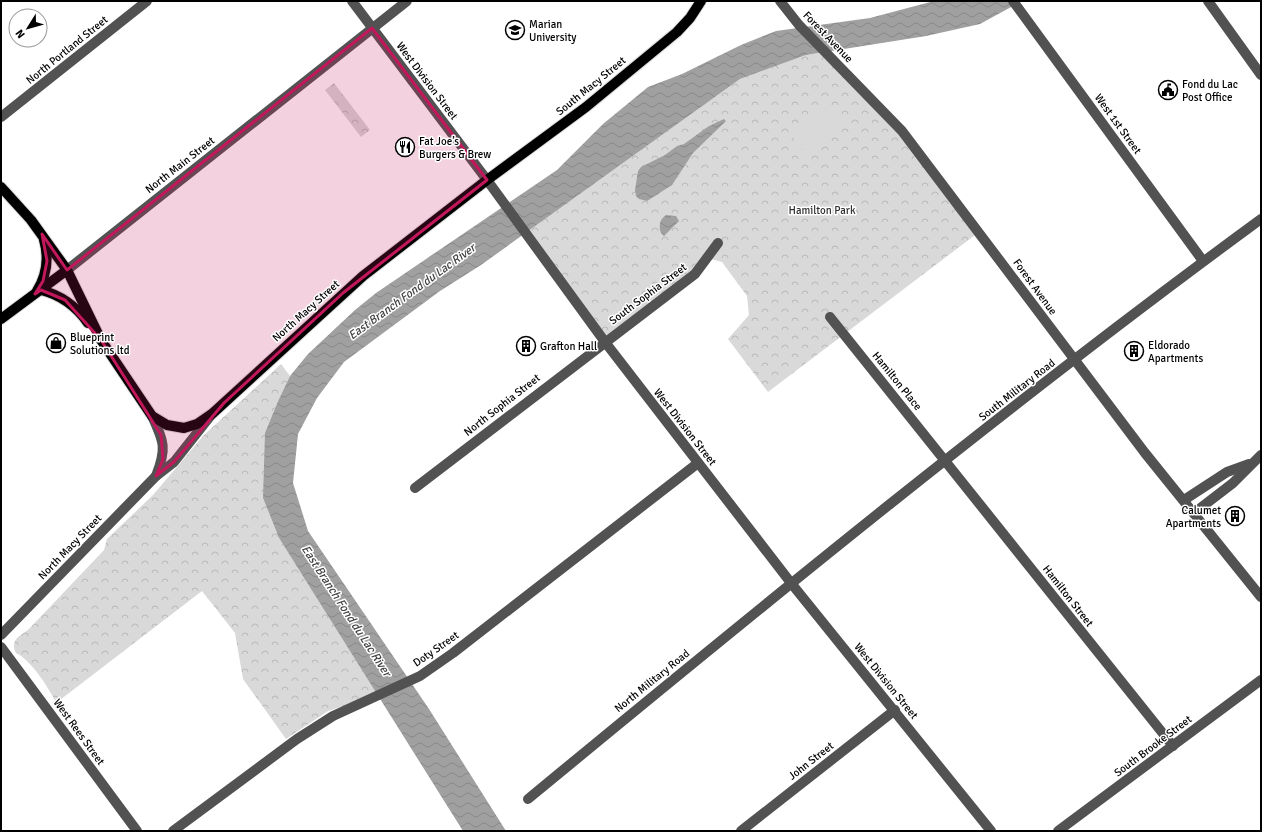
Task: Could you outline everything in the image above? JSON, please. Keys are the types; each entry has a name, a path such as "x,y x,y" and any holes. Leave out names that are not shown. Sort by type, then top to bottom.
{"main road":[{"name":"South Macy Street","path":"487,180 586,107 677,32 690,18 701,1"},
{"name":"North Macy Street","path":"213,414 353,284 487,180"},
{"path":"1,187 42,234 67,270 101,340"},
{"path":"42,234 47,261 43,281 38,292 53,293 74,307 101,340 152,416 167,425 184,428 197,424 213,414"},
{"name":"North Main Street","path":"1,319 67,270"}],"street":[{"name":"North Portland Street","path":"1,117 147,1"},
{"name":"West Division Street","path":"352,1 487,180 605,342 698,463 791,583 895,710 991,831"},
{"name":"North Main Street","path":"67,270 407,1"},
{"name":"Forest Avenue","path":"780,1 799,25 902,131 1074,361 1261,597"},
{"path":"1208,1 1261,74"},
{"name":"West 1st Street","path":"1015,4 1203,261"},
{"name":"South Military Road","path":"791,583 1203,261 1261,219"},
{"name":"South Sophia Street","path":"605,342 695,274 718,243"},
{"name":"Hamilton Place","path":"830,317 946,461"},
{"name":"North Sophia Street","path":"415,488 605,342"},
{"name":"North Macy Street","path":"1,635 156,476 174,462 213,414"},
{"name":"North Macy Street","path":"152,416 161,435 163,447 163,459 156,476"},
{"path":"1184,500 1227,472 1252,462 1261,456"},
{"name":"Hamilton Street","path":"946,461 1172,746"},
{"path":"1194,513 1233,483 1252,462"},
{"name":"Doty Street","path":"173,831 297,739 333,716 420,676 453,653 698,463"},
{"name":"North Military Road","path":"528,799 791,583"},
{"name":"West Rees Street","path":"1,647 137,831"},
{"name":"South Brooke Street","path":"1058,831 1261,680"},
{"name":"John Street","path":"741,831 895,710"}],"highlighted area":[{"path":"372,28 487,180 343,293 224,403 174,462 156,476 163,459 161,435 101,340 65,300 41,290 35,294 43,281 47,261 42,234 67,270"}],"green space":[{"name":"Hamilton Park","path":"826,52 889,117 979,232 768,392 728,339 749,315 747,296 722,262 707,258 605,342 525,233 740,79 806,55"},
{"path":"334,83 370,130 361,137 325,90"},
{"path":"825,104 842,125 805,153 789,132"},
{"path":"281,364 290,376 279,399 263,498 279,538 378,695 328,711 286,739 243,679 235,633 202,591 56,703 49,690 33,668 27,661 16,653 14,648 15,641 29,629 104,550 107,539 153,495 204,435"}],"water":[{"name":"East Branch Fond du Lac River","path":"934,1 1022,1 980,24 926,36 806,55 740,79 481,265 440,291 344,362 317,398 298,434 293,483 308,531 429,709 506,831 463,831 279,538 263,498 265,433 290,376 308,354 355,310 376,293 557,170 603,124 648,87 682,74 741,45 776,31 870,18"},
{"path":"724,119 726,121 693,153 672,185 647,201 639,199 636,196 635,190 638,171 641,167 665,155 677,146 684,144 709,126"},
{"path":"666,215 676,216 679,221 664,236 661,233 660,225 662,219"}],"place":[{"name":"Marian University","path":"515,30"},
{"name":"Fond du Lac Post Office","path":"1168,90"},
{"name":"Fat Joe’s Burgers & Brew","path":"405,147"},
{"name":"Blueprint Solutions ltd","path":"56,343"},
{"name":"Grafton Hall","path":"526,346"},
{"name":"Eldorado Apartments","path":"1134,351"},
{"name":"Calumet Apartments","path":"1235,516"}]}
